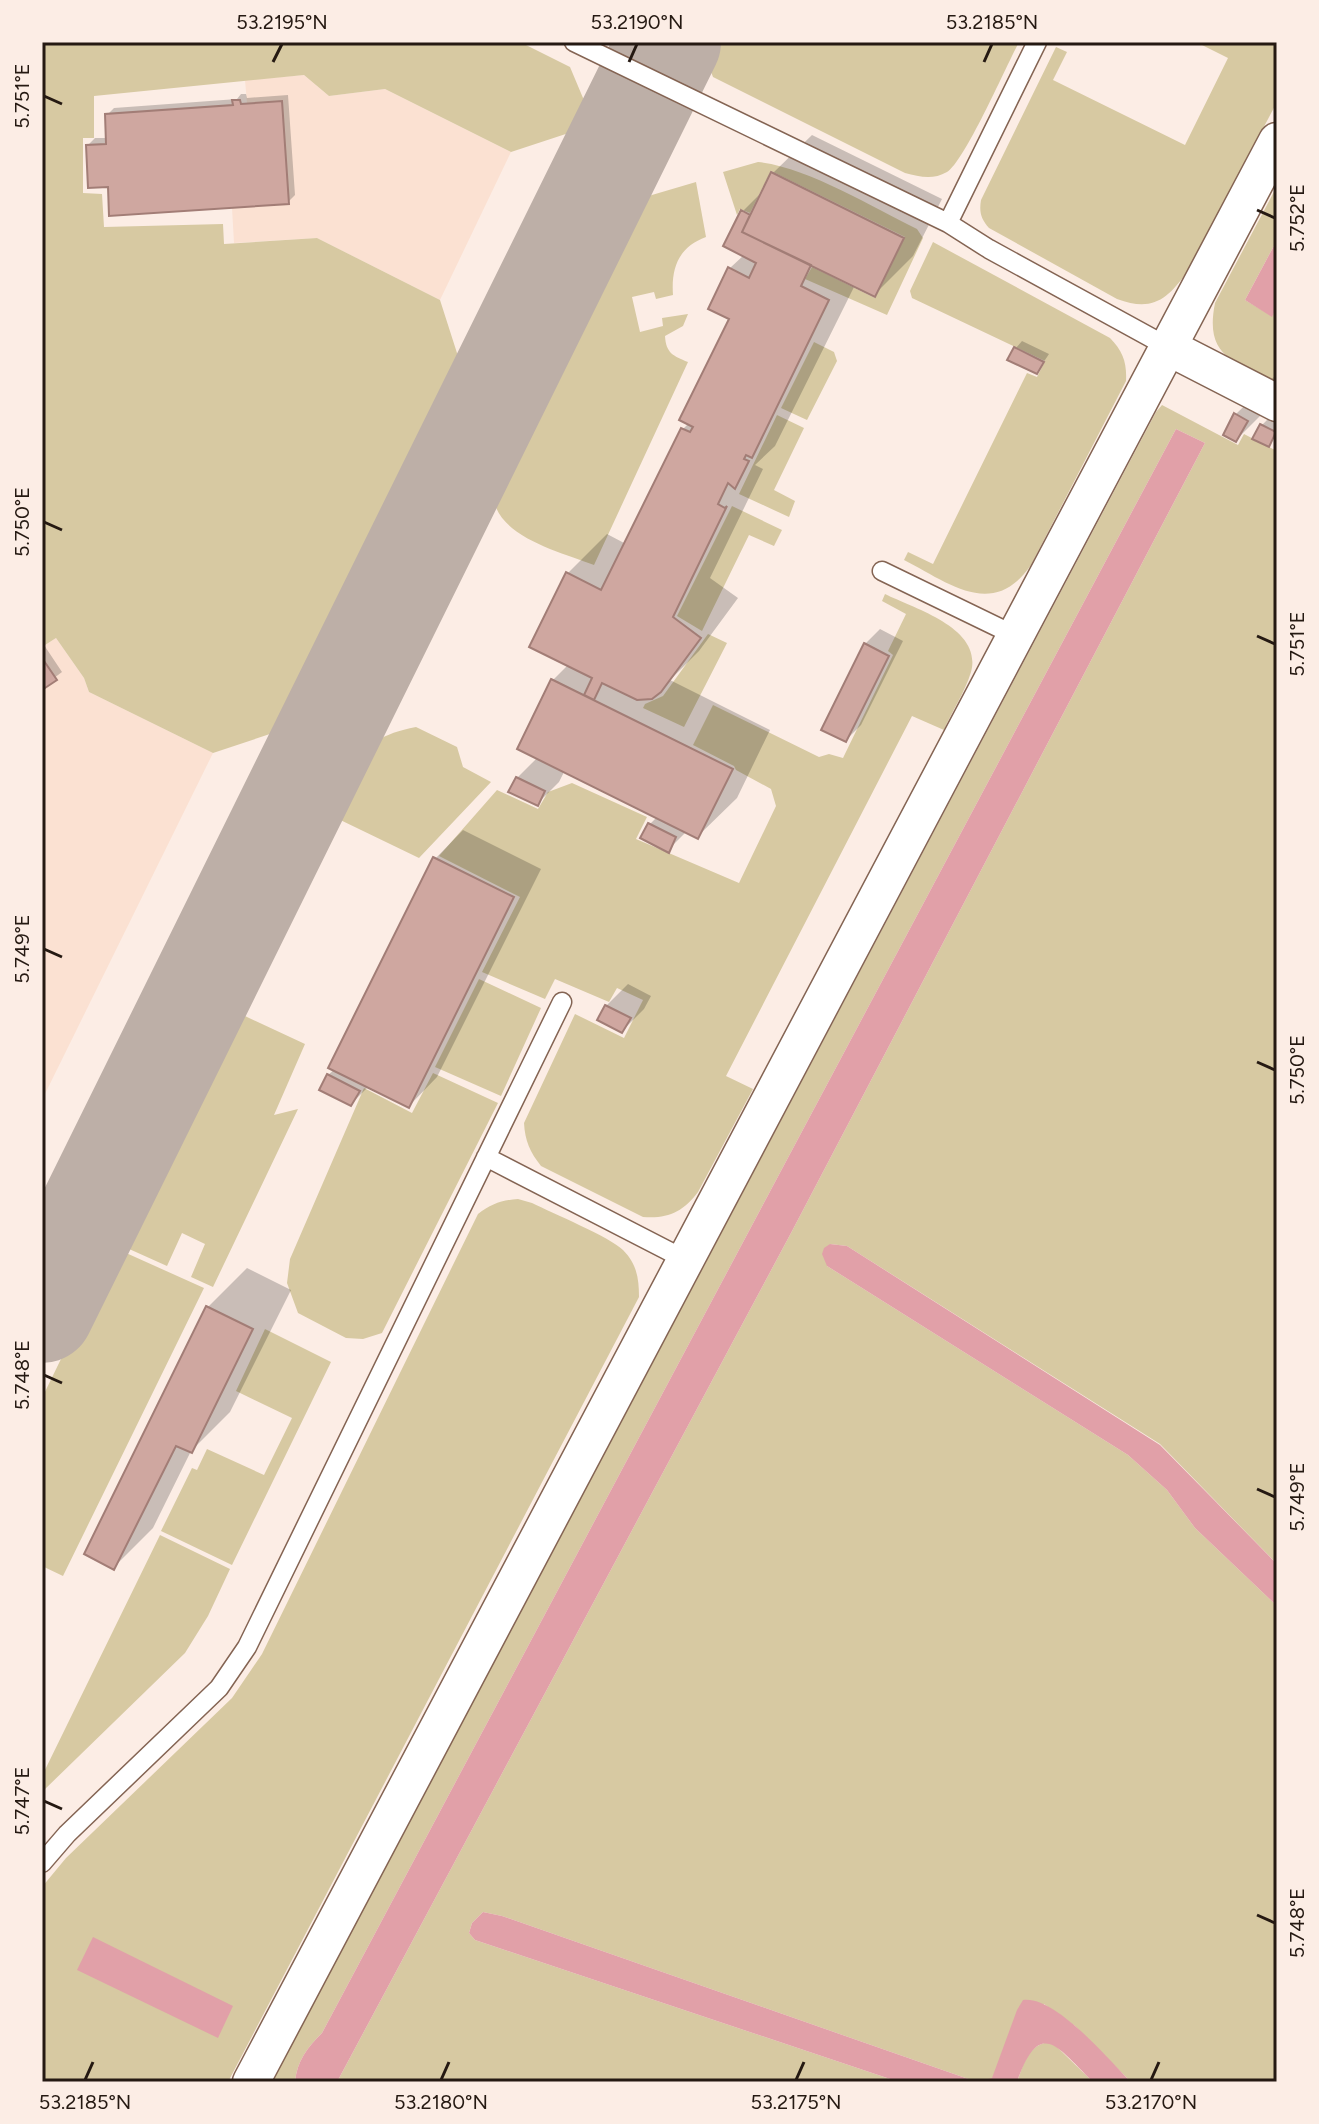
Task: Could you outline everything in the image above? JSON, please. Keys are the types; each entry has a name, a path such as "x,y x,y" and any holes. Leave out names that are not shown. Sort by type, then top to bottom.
{"street":[{"path":"251,2082 1277,141"},
{"path":"1168,347 1277,403"}],"lane":[{"path":"574,42 948,223 989,249 1168,347"},
{"path":"948,223 1037,42"},
{"path":"882,571 1016,636"},
{"path":"42,1863 67,1834 219,1688 247,1647 562,1002"},
{"path":"486,1157 686,1260"}],"shaded area":[{"path":"42,42 520,42 570,67 591,117 587,127 511,152 385,89 329,96 304,75 94,96 94,138 83,138 83,193 102,194 104,227 223,224 224,244 317,238 440,300 465,378 291,727 213,753 89,692 84,678 56,638 42,647"},
{"path":"711,42 1019,42 955,164 942,175 926,177 905,173 713,77 705,56"},
{"path":"1196,42 1229,42 1235,45 1236,42 1277,42 1277,102 1187,272 1173,290 1149,304 1117,299 989,228 981,215 981,200 1056,47 1067,52 1053,80 1185,145 1228,58"},
{"path":"304,75 329,96 385,89 511,152 440,300 317,238 234,243 232,208 289,203 282,101 247,103 245,80"},
{"path":"758,162 797,171 917,229 923,238 887,315 805,279 812,267 875,298 905,237 771,171 750,213 740,209 737,215 723,172"},
{"path":"696,182 706,237 689,246 679,259 675,267 673,295 656,299 654,292 632,297 640,332 663,326 662,318 688,314 683,326 665,336 671,353 688,362 594,565 542,545 510,526 499,513 493,498 495,479 635,200"},
{"path":"1277,186 1277,240 1245,300 1272,316 1277,307 1277,384 1226,356 1214,336 1213,321 1215,303"},
{"path":"1277,240 1277,307 1272,317 1245,300"},
{"path":"933,242 1110,338 1121,353 1126,369 1126,381 1031,565 1016,582 1001,591 986,594 954,586 904,560 908,552 933,564 1027,373 1037,377 1045,361 912,298 910,291"},
{"path":"814,342 834,352 837,361 807,420 781,408"},
{"path":"1162,405 1238,445 1244,434 1277,451 1277,1564 1160,1444 847,1246 830,1244 827,1266 1128,1455 1167,1490 1195,1528 1277,1606 1277,2082 1131,2082 1075,2026 1044,2004 999,2064 992,2079 977,2082 502,1916 483,1912 472,1923 469,1933 475,1940 899,2082 337,2082 791,1233 1205,443 1176,429 322,2033 304,2055 295,2082 272,2082 1156,412"},
{"path":"777,415 804,428 774,490 795,501 789,517 739,494"},
{"path":"1176,429 1205,443 791,1233 337,2082 295,2082 304,2055 322,2033"},
{"path":"732,506 782,530 774,546 749,535 702,631 677,616"},
{"path":"885,594 929,614 957,632 967,643 972,657 971,672 944,730 912,716 726,1076 753,1089 698,1192 687,1205 674,1213 643,1217 541,1166 529,1146 524,1123 575,1014 624,1038 643,1000 617,988 609,1002 555,979 545,999 482,972 520,897 439,856 497,790 538,809 548,792 572,783 647,817 636,839 739,883 776,806 771,789 693,745 713,705 819,757 829,754 843,758 893,655 888,651 906,614 882,601"},
{"path":"708,634 727,643 684,727 643,708 645,704 663,696"},
{"path":"56,638 84,678 89,692 213,753 42,1100 42,647"},
{"path":"416,727 457,747 463,767 491,782 419,858 330,815 352,769 369,747 381,738"},
{"path":"479,979 541,1008 501,1096 435,1067"},
{"path":"232,1010 305,1044 274,1115 298,1109 213,1287 191,1277 205,1244 182,1233 167,1266 118,1244"},
{"path":"433,1073 498,1103 382,1333 363,1339 346,1338 298,1313 287,1283 290,1259 364,1088 412,1113"},
{"path":"518,1199 580,1225 623,1250 636,1272 639,1297 228,2082 42,2082 42,1887 66,1858 232,1698 262,1654 478,1214 497,1203"},
{"path":"830,1244 847,1246 1160,1445 1277,1564 1277,1606 1195,1528 1167,1490 1128,1455 827,1266 822,1254"},
{"path":"115,1248 204,1288 63,1576 42,1566 42,1398"},
{"path":"265,1329 331,1362 232,1565 161,1531 192,1468 197,1470 207,1449 264,1475 292,1418 236,1391"},
{"path":"160,1535 230,1569 208,1616 185,1653 42,1792 42,1776"},
{"path":"483,1912 502,1916 977,2082 899,2082 475,1940 469,1933 472,1923"},
{"path":"93,1937 233,2006 218,2038 77,1970"},
{"path":"1023,2000 1036,2001 1065,2018 1131,2082 1093,2082 1060,2050 1050,2044 1042,2044 1025,2062 1017,2082 977,2082 992,2078"},
{"path":"1048,2042 1093,2082 1017,2082 1031,2052"}],"building":[{"path":"232,100 240,100 241,104 282,101 289,204 109,216 108,187 88,188 86,145 106,144 105,114 233,105"},
{"path":"771,172 904,238 875,297 742,232"},
{"path":"741,210 750,215 742,232 811,265 801,286 829,300 752,458 746,455 744,459 749,461 735,489 728,483 718,504 727,506 673,617 701,638 661,692 652,699 637,700 602,683 594,700 584,695 592,678 529,647 566,572 601,590 681,428 690,432 693,427 679,420 729,319 708,309 728,267 749,278 756,263 723,246"},
{"path":"1014,347 1044,362 1037,374 1007,360"},
{"path":"1234,413 1248,421 1236,442 1223,435"},
{"path":"1260,424 1276,432 1269,447 1252,439"},
{"path":"864,643 889,656 846,742 821,730"},
{"path":"42,658 57,680 42,690"},
{"path":"551,679 733,769 698,839 517,749"},
{"path":"516,777 545,791 538,806 508,792"},
{"path":"648,823 676,837 669,853 640,838"},
{"path":"433,857 514,897 409,1108 328,1068"},
{"path":"605,1005 631,1018 622,1033 597,1020"},
{"path":"327,1074 360,1091 351,1106 319,1090"},
{"path":"206,1306 253,1329 192,1453 176,1446 114,1570 84,1554"}],"taxiway":[{"path":"42,1311 669,42"}]}
